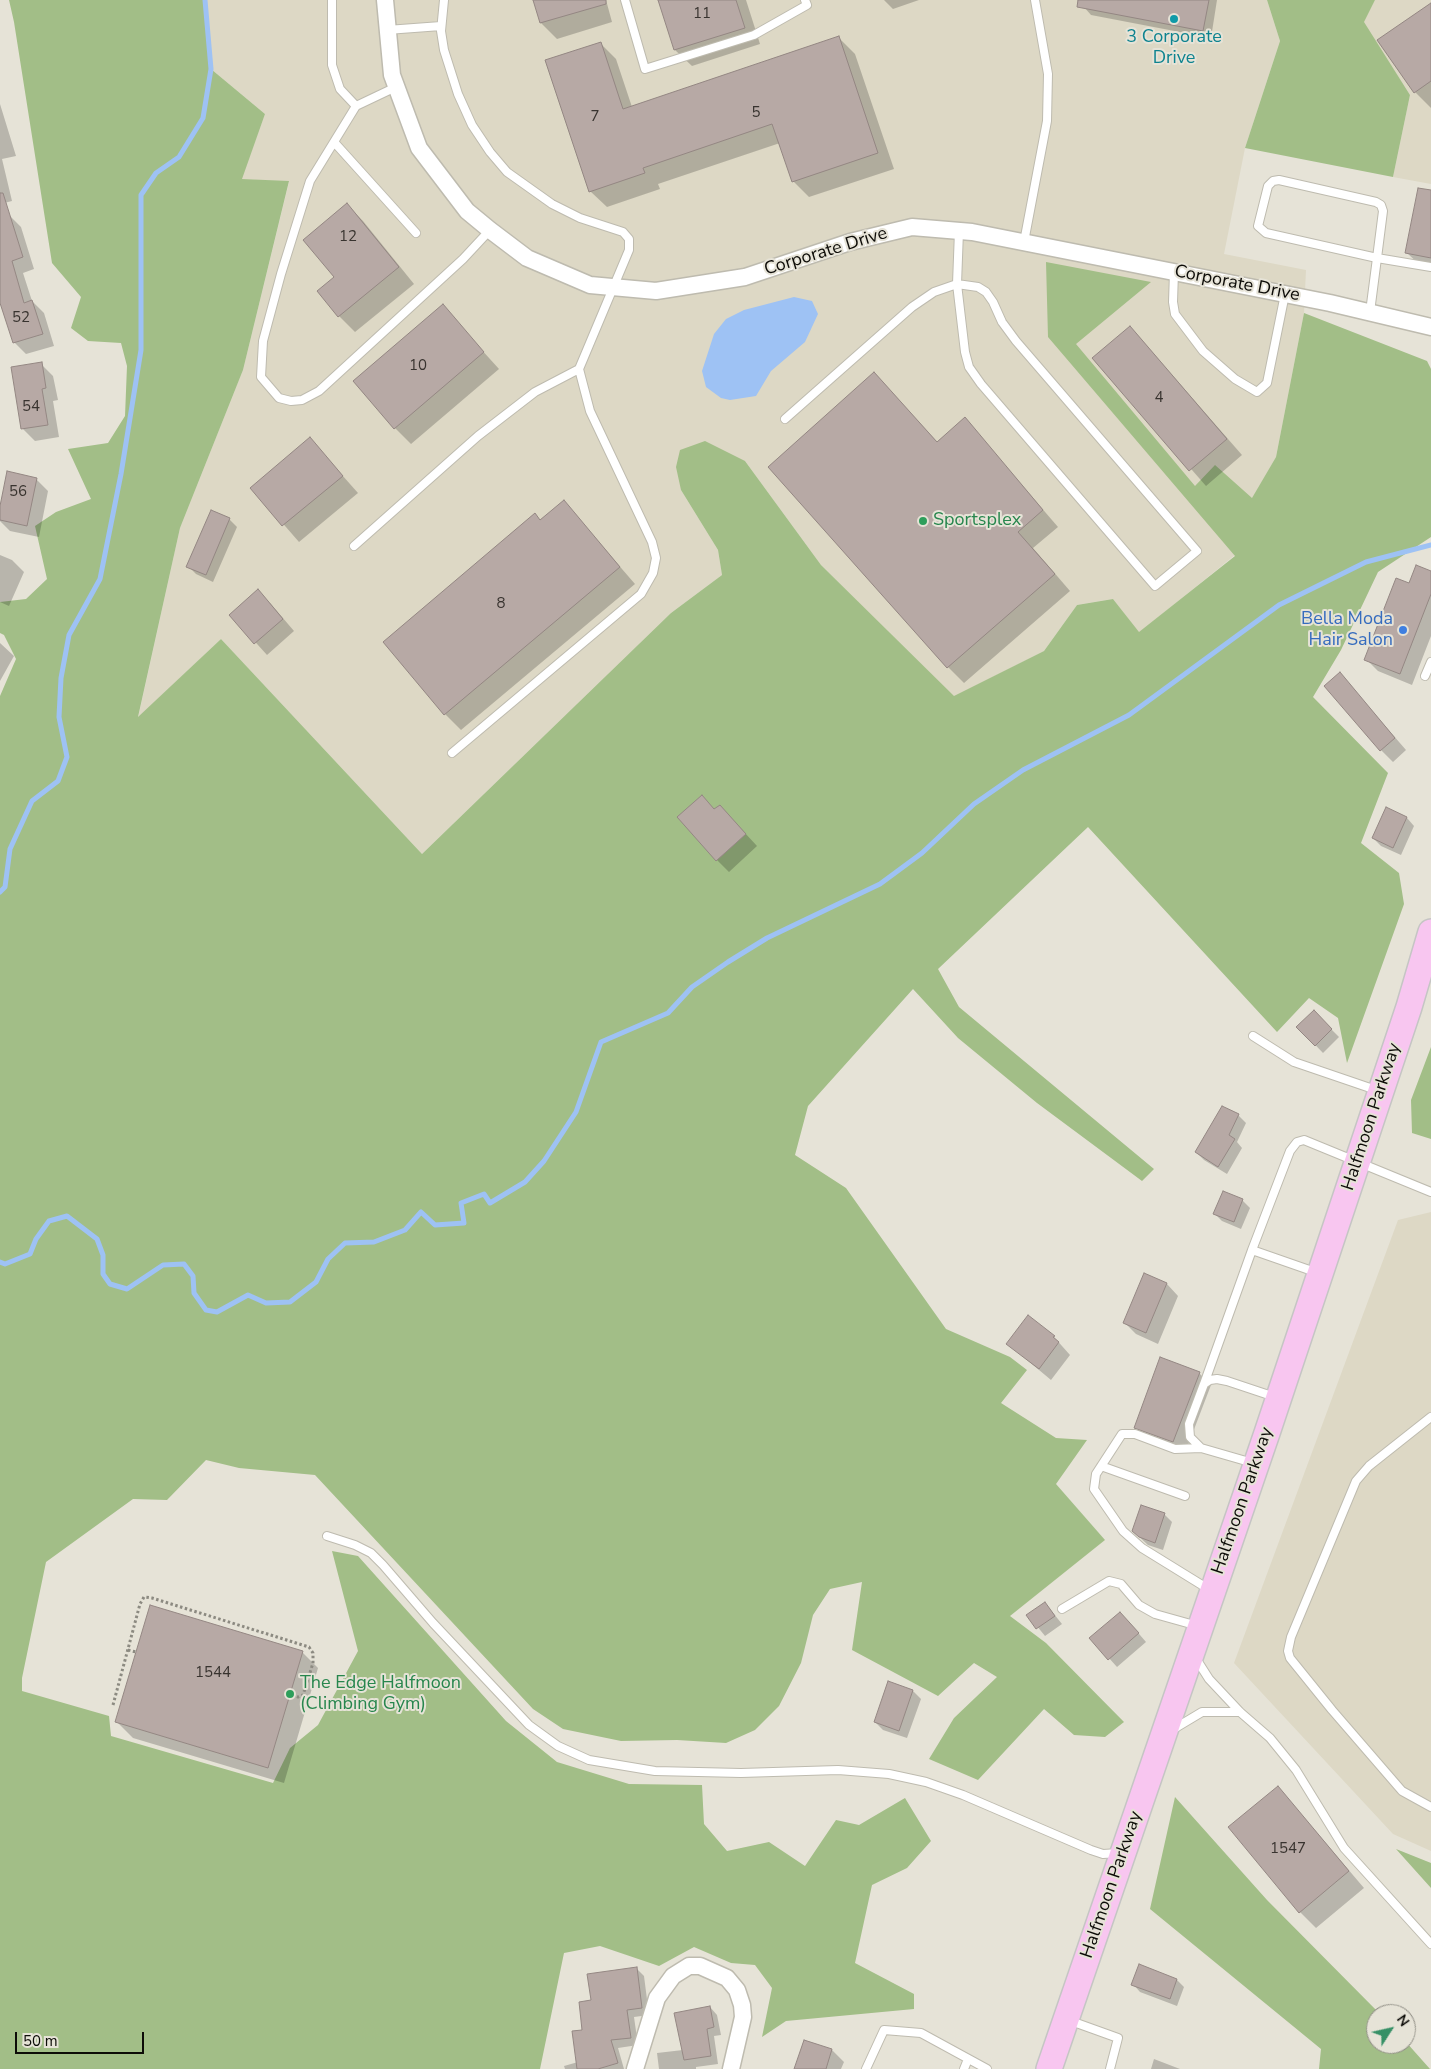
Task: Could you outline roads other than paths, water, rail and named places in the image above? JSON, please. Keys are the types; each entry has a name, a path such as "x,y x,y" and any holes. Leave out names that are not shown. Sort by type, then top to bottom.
{"main road":[{"name":"Halfmoon Parkway","path":"1049,2069 1279,1398 1431,932"}],"street":[{"name":"Corporate Drive","path":"385,0 392,75 419,148 467,211 490,230 527,258 590,285 656,291 745,278 850,242 912,227 959,231 1024,242 1285,294 1431,327"},
{"path":"635,2069 658,1998 673,1976 690,1966 727,1978 738,1990 743,2016 731,2069"}],"lane":[{"path":"332,0 332,65 340,89 356,106"},
{"path":"444,0 441,26 444,50 458,94 472,125 490,152 507,172 546,200 580,218 623,232 629,239 629,250 579,369 590,411 652,542 656,558 653,573 641,594 452,753"},
{"path":"625,0 644,69 754,35 806,5 805,0"},
{"path":"1024,242 1047,112 1048,74 1034,0"},
{"path":"387,30 441,26"},
{"path":"396,87 356,106 310,181 281,274 263,341 261,377 279,398 290,401 302,400 319,390 463,259 490,230"},
{"path":"334,142 416,233"},
{"path":"1370,312 1377,258 1383,212 1381,205 1279,180 1273,181 1268,186 1258,226 1260,230 1266,233 1377,258 1431,267"},
{"path":"785,419 912,307 934,292 957,284 978,287 986,292 1002,322 1016,341 1197,551 1155,586 977,378 970,367 965,352 957,284 959,231"},
{"path":"1174,272 1173,302 1175,314 1203,351 1235,379 1257,392 1266,383 1285,294"},
{"path":"354,546 478,436 535,392 579,369"},
{"path":"1425,676 1431,662"},
{"path":"1253,1036 1294,1062 1380,1092"},
{"path":"1201,1448 1190,1437 1189,1424 1252,1250 1294,1145 1304,1140 1431,1192"},
{"path":"1252,1250 1320,1273"},
{"path":"1204,1384 1217,1379 1279,1398"},
{"path":"1431,1417 1369,1466 1356,1481 1291,1637 1288,1651 1290,1658 1332,1710 1402,1791 1431,1807"},
{"path":"1212,1591 1142,1548 1123,1531 1094,1489 1096,1474 1122,1434 1135,1434 1175,1449 1201,1448 1256,1464"},
{"path":"1101,1466 1185,1496"},
{"path":"327,1536 354,1545 370,1553 383,1565 432,1624 529,1726 558,1746 589,1760 654,1771 741,1773 838,1770 889,1774 926,1782 963,1795 1091,1850 1103,1854 1122,1853"},
{"path":"1062,1609 1109,1581 1121,1584 1139,1605 1155,1614 1200,1626"},
{"path":"1191,1651 1209,1679 1240,1712 1270,1738 1296,1770 1344,1848 1431,1944"},
{"path":"1162,1737 1202,1712 1240,1712"},
{"path":"1066,2019 1118,2038 1110,2069"},
{"path":"866,2069 884,2030 921,2033 987,2069"},
{"path":"964,2069 968,2058"}],"water":[{"path":"794,297 812,301 818,314 805,342 771,371 756,396 730,400 721,398 706,387 702,371 714,334 726,319 744,310"}],"waterway":[{"path":"0,892 5,887 10,849 32,801 58,781 67,757 59,717 61,678 69,635 100,579 121,474 141,350 141,195 156,173 179,157 203,118 211,69 205,0"},
{"path":"0,1262 5,1264 30,1254 36,1239 49,1221 67,1216 97,1239 103,1255 103,1274 110,1284 127,1289 163,1265 184,1264 193,1276 194,1293 206,1310 217,1312 248,1295 266,1303 290,1302 316,1282 328,1259 345,1243 374,1242 405,1230 421,1212 435,1225 464,1223 461,1203 484,1194 490,1203 525,1182 544,1161 576,1112 601,1042 668,1013 692,987 767,938 880,884 922,853 974,804 1023,770 1129,715 1279,605 1366,562 1431,545"}],"place":[{"name":"3 Corporate Drive","path":"1174,19"},
{"name":"Sportsplex","path":"923,521"},
{"name":"Bella Moda Hair Salon","path":"1403,630"},
{"name":"The Edge Halfmoon (Climbing Gym)","path":"290,1694"}]}
